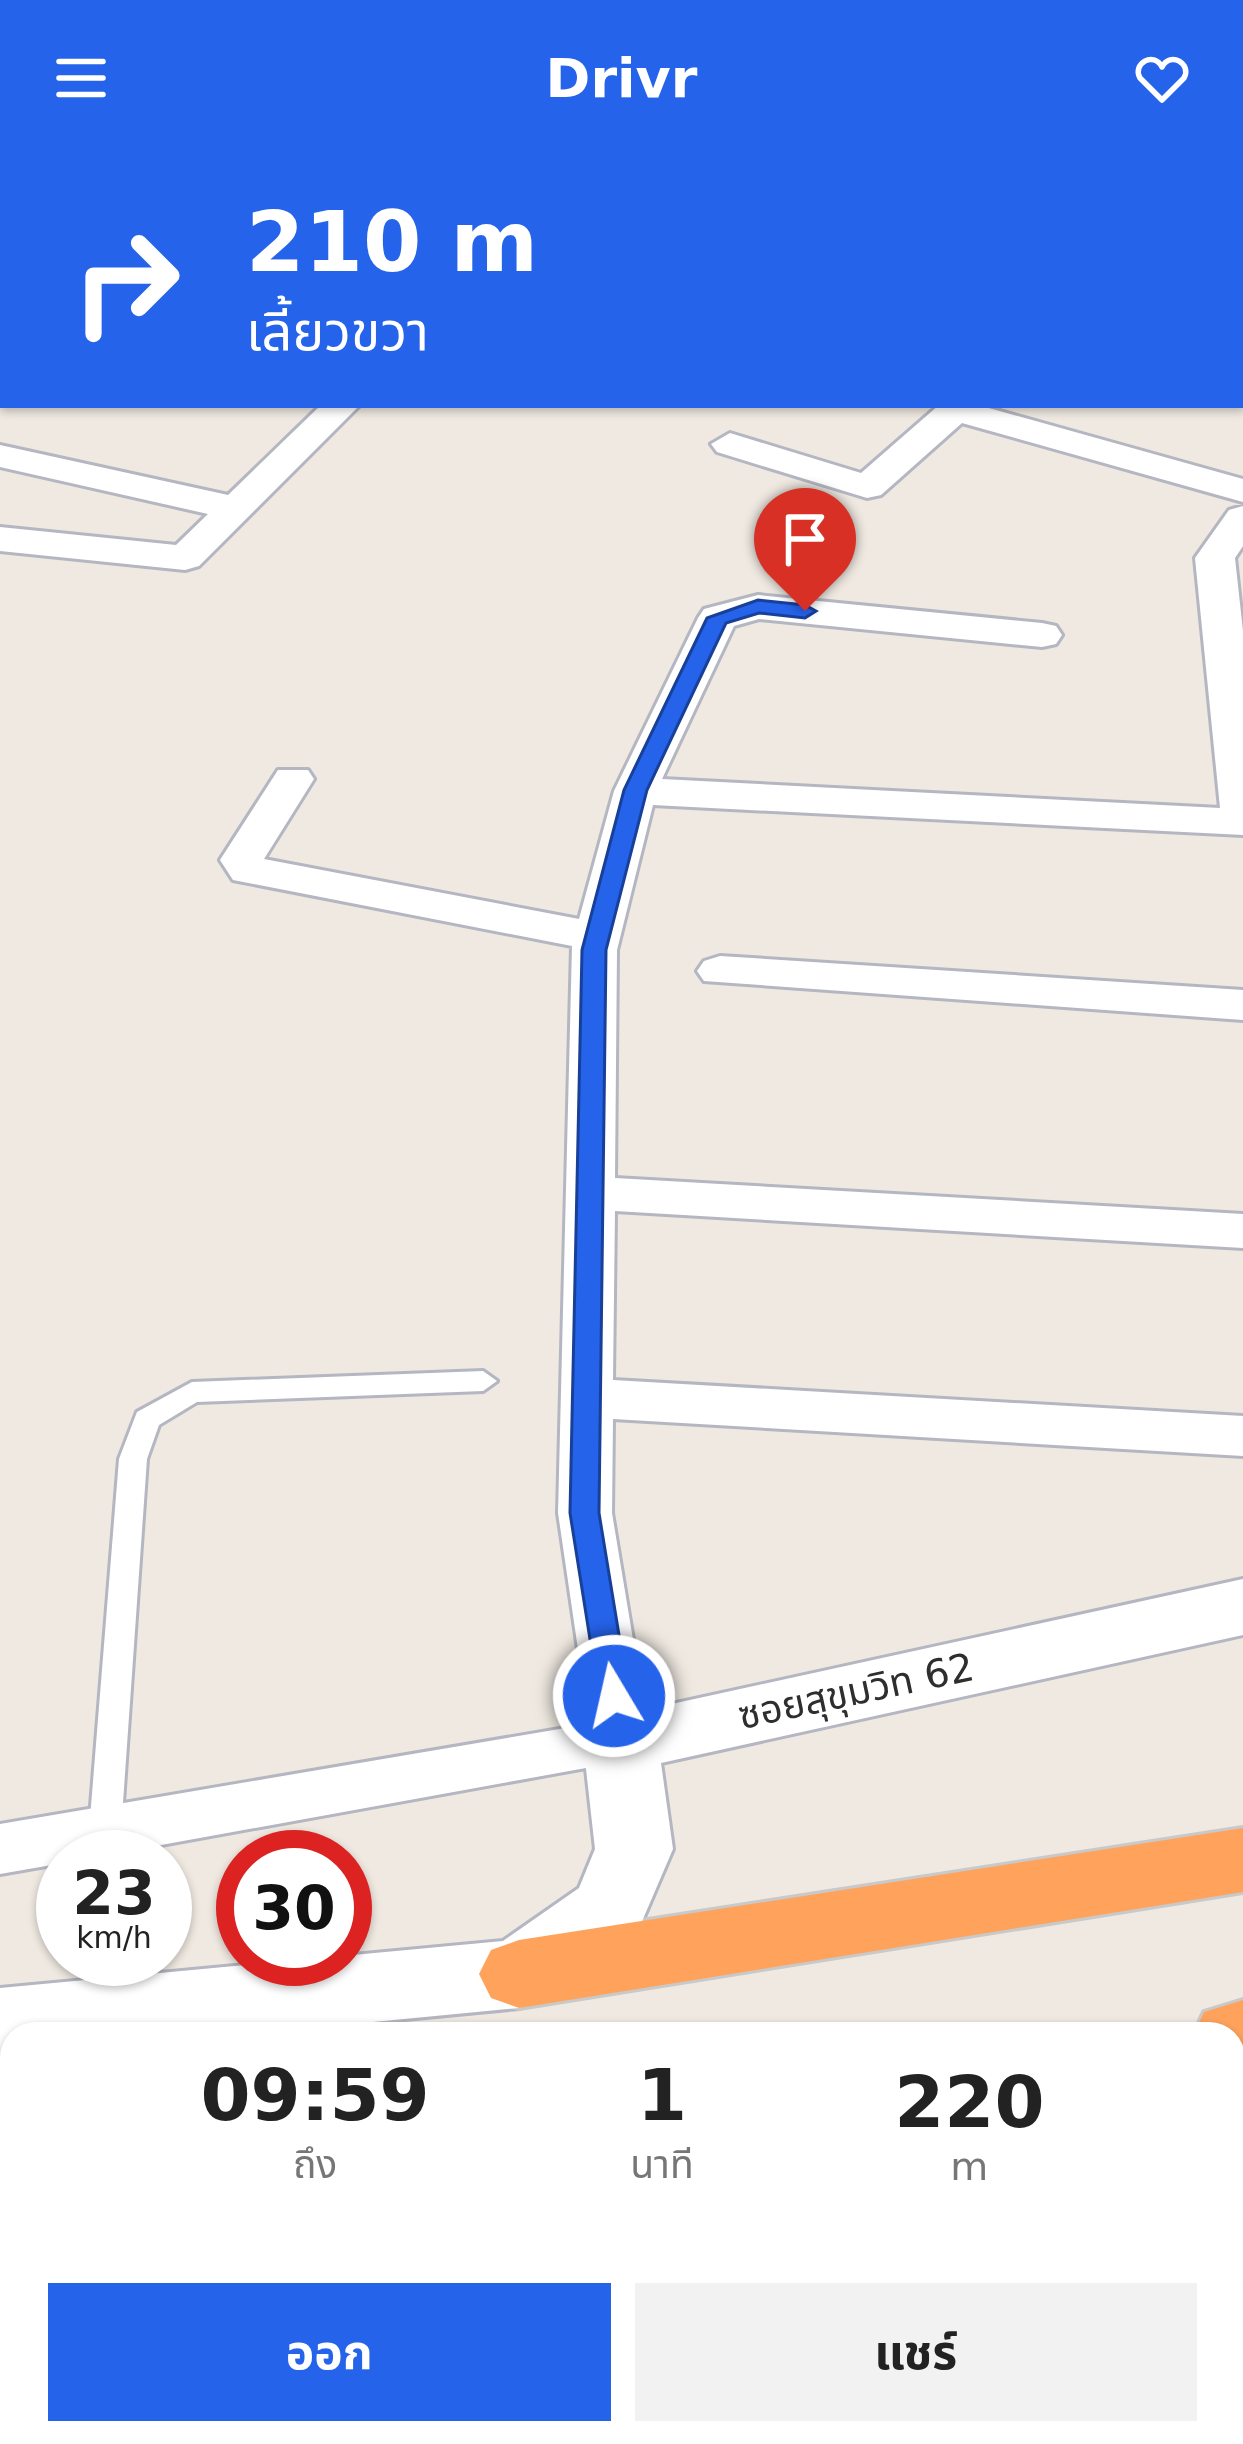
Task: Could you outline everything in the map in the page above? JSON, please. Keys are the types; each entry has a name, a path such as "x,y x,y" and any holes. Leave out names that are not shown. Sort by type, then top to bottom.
{"highway":[{"path":"519,1974 1243,1860"}],"street":[{"path":"0,539 175,560 188,555 333,408"},
{"path":"730,444 867,487 955,410 1243,491"},
{"path":"0,456 234,508"},
{"path":"635,790 1241,822 1215,558 1243,518"},
{"path":"11,2022 519,1974 609,1910 634,1849 585,1513 590,1193 597,937 635,790 718,618 758,607 1042,635"},
{"path":"293,779 248,844 242,860 250,870 597,937"},
{"path":"720,971 1243,1006"},
{"path":"590,1193 1243,1231"},
{"path":"587,1399 1243,1436"},
{"name":"ซอยสุขุมวิท 62","path":"621,1742 1243,1607"},
{"path":"111,1830 621,1742"},
{"path":"0,1849 36,1843"}],"lane":[{"path":"105,1830 133,1460 147,1419 191,1392 483,1381"}],"route":[{"path":"614,1696 585,1513 594,950 635,790 718,618 758,607 805,611"}]}
